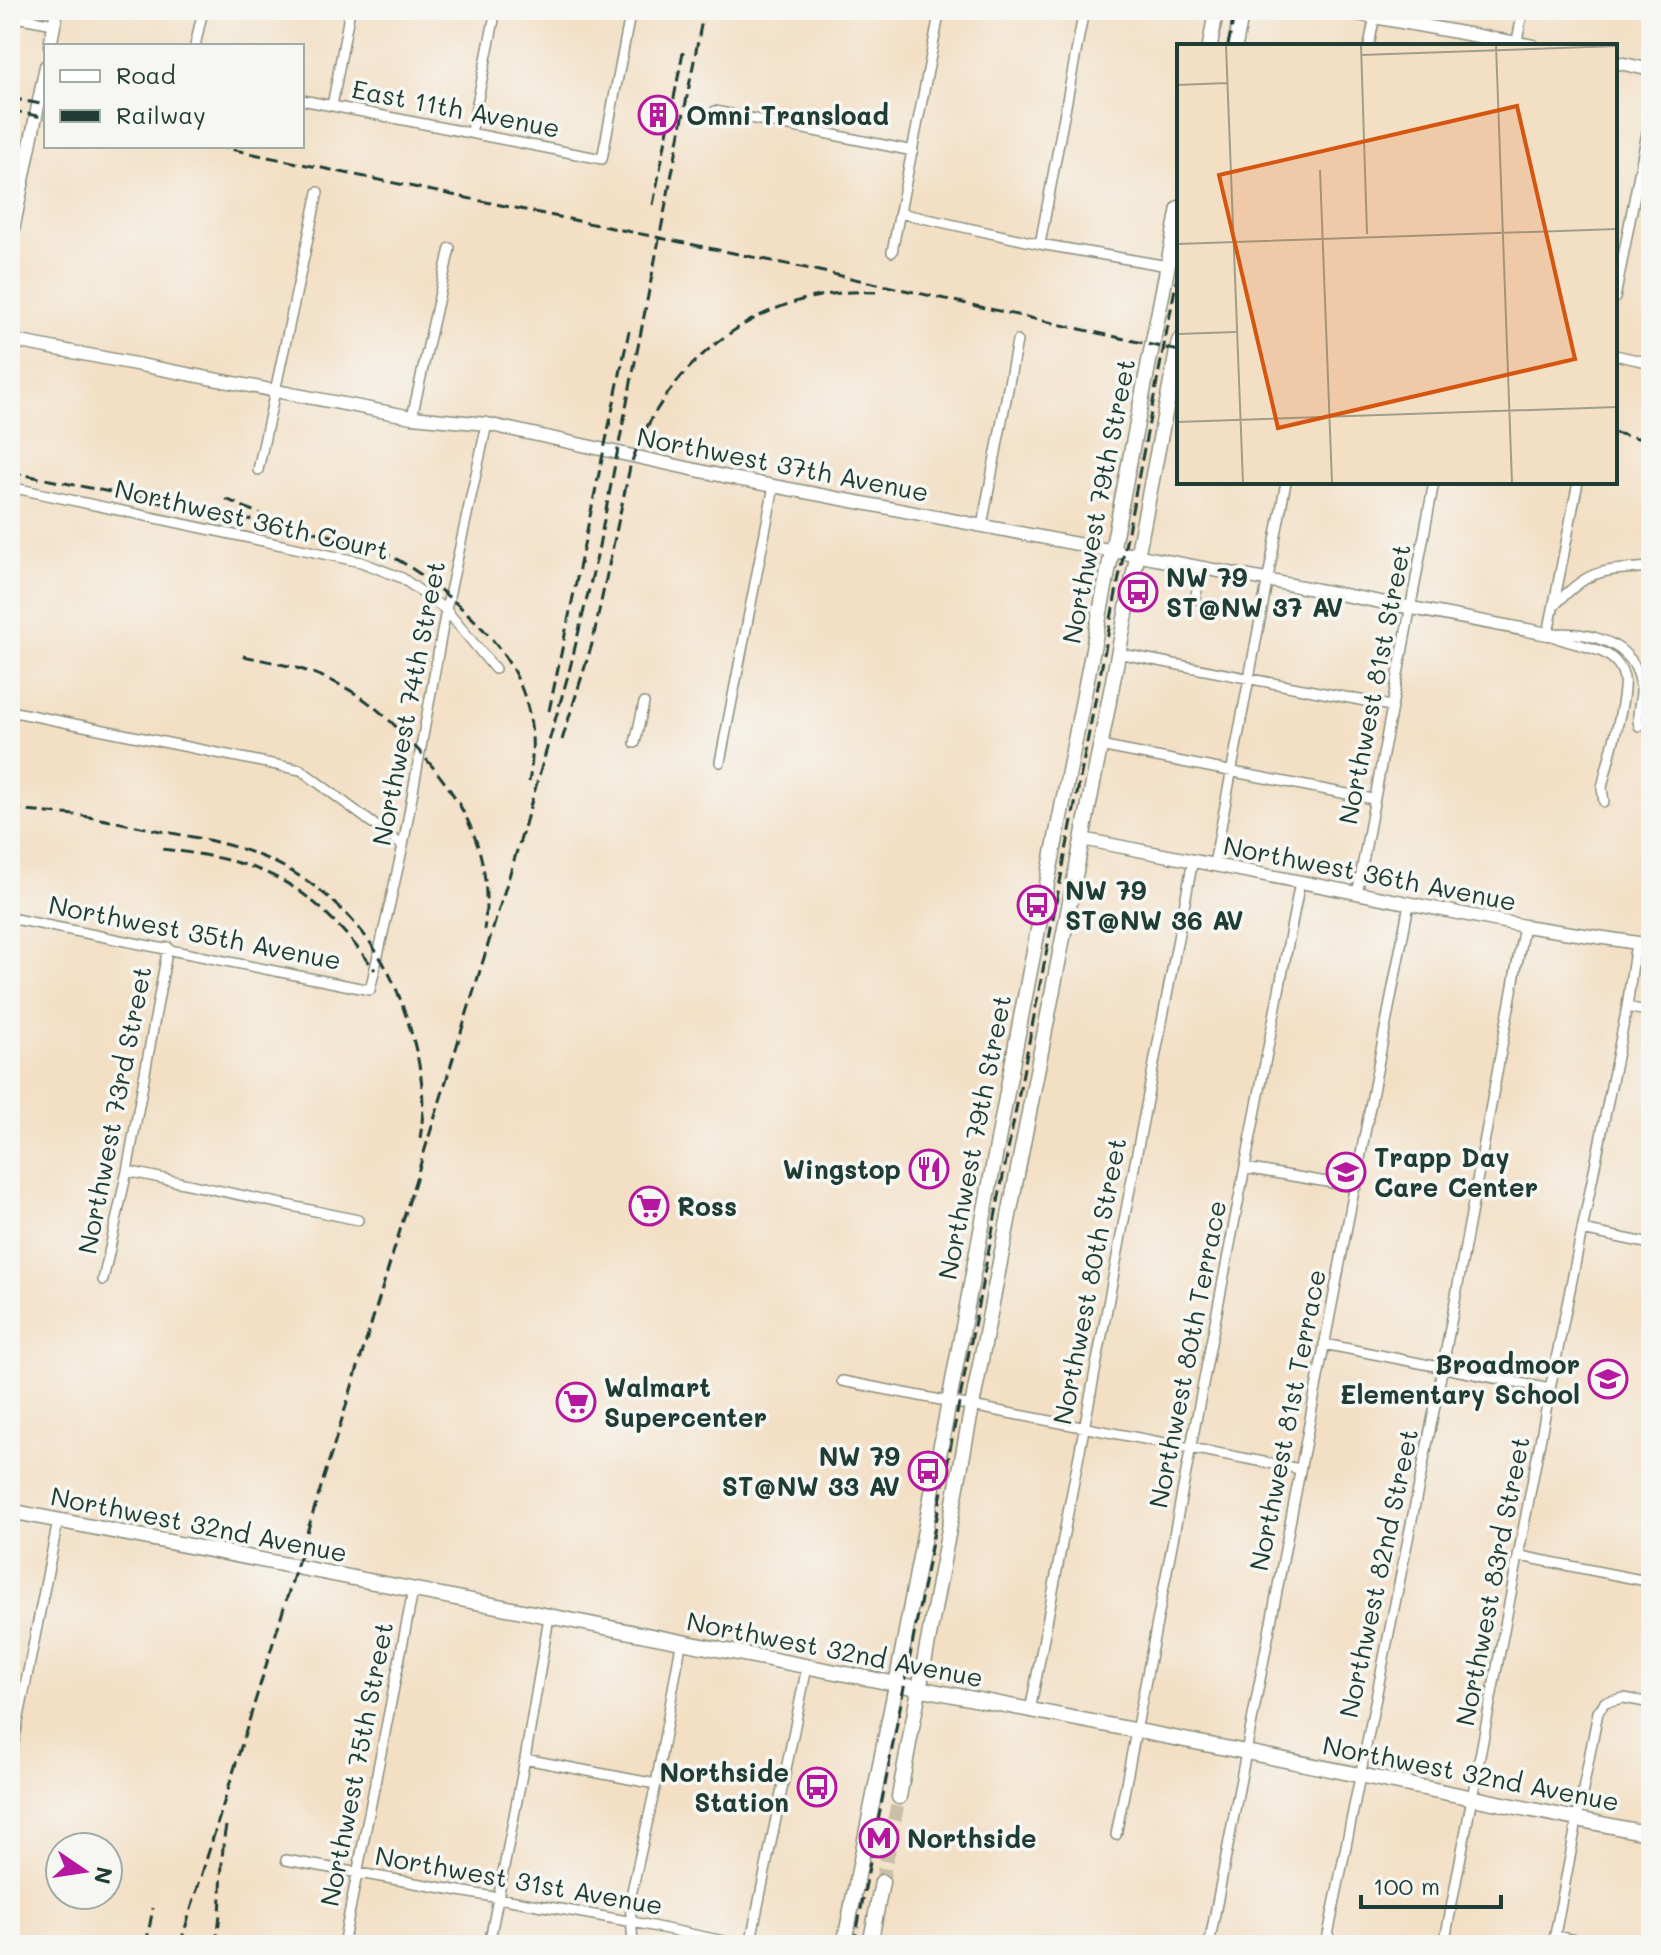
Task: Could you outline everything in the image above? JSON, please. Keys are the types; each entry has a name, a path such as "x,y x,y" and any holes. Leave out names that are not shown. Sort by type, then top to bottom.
{"main road":[{"path":"1210,44 1216,10"},
{"path":"1235,44 1242,10"},
{"name":"Northwest 79th Street","path":"844,1945 1177,219"},
{"name":"Northwest 79th Street","path":"899,1797 1177,353"},
{"name":"Northwest 32nd Avenue","path":"10,1511 1651,1834"},
{"path":"870,1945 882,1882"}],"street":[{"path":"50,44 57,10"},
{"path":"195,44 203,10"},
{"path":"332,106 350,10"},
{"path":"471,133 496,10"},
{"name":"East 11th Avenue","path":"304,100 602,159 631,10"},
{"path":"892,252 940,10"},
{"path":"1040,244 1084,10"},
{"path":"1336,10 1375,14 1516,44 1523,10"},
{"path":"1369,44 1375,14"},
{"path":"10,16 54,24"},
{"path":"1617,62 1651,70"},
{"path":"10,245 15,190 44,74"},
{"path":"715,111 913,151"},
{"path":"1617,288 1651,112"},
{"path":"258,470 318,192"},
{"path":"900,213 1040,244 1168,266"},
{"path":"412,417 450,248"},
{"name":"Northwest 37th Avenue","path":"10,340 412,417 487,424 774,486 1548,634 1566,643 1602,652 1614,660 1622,672 1624,691 1602,788 1604,802"},
{"path":"982,526 1017,341"},
{"path":"1617,355 1651,363"},
{"name":"Northwest 74th Street","path":"370,990 403,846 446,610 487,424"},
{"path":"1214,864 1286,484"},
{"name":"Northwest 81st Street","path":"1357,894 1434,484"},
{"path":"1548,634 1578,484"},
{"path":"720,762 774,486"},
{"name":"Northwest 36th Court","path":"10,487 361,562 402,578 446,610 495,669"},
{"path":"1553,608 1588,576 1605,571 1651,567"},
{"path":"1195,599 1202,568"},
{"name":"Northwest 37th Avenue","path":"1548,634 1568,632 1600,639 1626,654 1640,683 1639,726"},
{"path":"1117,653 1391,706"},
{"path":"635,743 644,703"},
{"path":"10,711 301,770 403,846"},
{"path":"1100,746 1373,799"},
{"name":"Northwest 36th Avenue","path":"1082,839 1524,926 1651,945"},
{"name":"Northwest 80th Street","path":"1030,1711 1193,860"},
{"name":"Northwest 80th Terrace","path":"1116,1835 1300,882"},
{"name":"Northwest 81st Terrace","path":"1209,1945 1409,904"},
{"name":"Northwest 35th Avenue","path":"10,918 168,947 370,990"},
{"name":"Northwest 82nd Street","path":"1326,1945 1443,1366 1524,926"},
{"name":"Northwest 83rd Street","path":"1444,1945 1550,1389 1627,1007 1636,942"},
{"name":"Northwest 73rd Street","path":"103,1280 127,1171 168,947"},
{"path":"1627,1007 1651,1012"},
{"path":"1245,1168 1356,1187"},
{"path":"127,1171 358,1220"},
{"path":"1582,1230 1651,1244"},
{"path":"1324,1344 1550,1389"},
{"path":"842,1381 1300,1469"},
{"path":"10,1762 58,1521"},
{"path":"1520,1556 1651,1582"},
{"name":"Northwest 75th Street","path":"343,1945 413,1591"},
{"path":"489,1945 549,1617"},
{"path":"633,1945 630,1900 656,1784 681,1644"},
{"path":"750,1945 807,1667"},
{"path":"1599,1945 1554,1941 1595,1722 1605,1702 1624,1698 1651,1703"},
{"path":"525,1759 656,1784"},
{"name":"Northwest 31st Avenue","path":"286,1860 633,1922 743,1945"}],"tunnel":[{"path":"882,1882 899,1797"}],"railway":[{"path":"180,1945 523,831 569,672 597,556 704,10"},
{"path":"1228,44 1235,10"},
{"path":"653,205 683,52"},
{"path":"10,98 44,105"},
{"path":"10,110 44,118"},
{"path":"225,148 801,267 1177,351"},
{"path":"854,1945 1177,278"},
{"path":"562,740 592,644 630,467 646,429 667,394 693,363 724,338 758,317 795,302 835,293 877,292"},
{"path":"549,711 629,331"},
{"path":"1617,433 1651,441"},
{"path":"10,472 328,535 401,561 467,613 503,654 516,676 531,725 529,782"},
{"path":"226,499 262,515"},
{"path":"243,656 306,671 352,691 386,717 427,760 458,803 479,849 486,901 484,930"},
{"path":"10,808 93,818 232,846 280,865 326,895 364,935 393,981 413,1039 420,1071 423,1104 420,1138"},
{"path":"162,849 232,861 284,882 329,916 375,970"},
{"path":"215,1945 226,1826"},
{"path":"146,1945 153,1908"}],"place":[{"name":"Omni Transload","path":"658,115"},
{"name":"NW 79 ST@NW 37 AV","path":"1138,592"},
{"name":"NW 79 ST@NW 36 AV","path":"1037,905"},
{"name":"Wingstop","path":"929,1169"},
{"name":"Trapp Day Care Center","path":"1346,1172"},
{"name":"Ross","path":"649,1206"},
{"name":"Broadmoor Elementary School","path":"1608,1379"},
{"name":"Walmart Supercenter","path":"576,1402"},
{"name":"NW 79 ST@NW 33 AV","path":"928,1471"},
{"name":"Northside Station","path":"817,1787"},
{"name":"Northside","path":"879,1838"}]}
